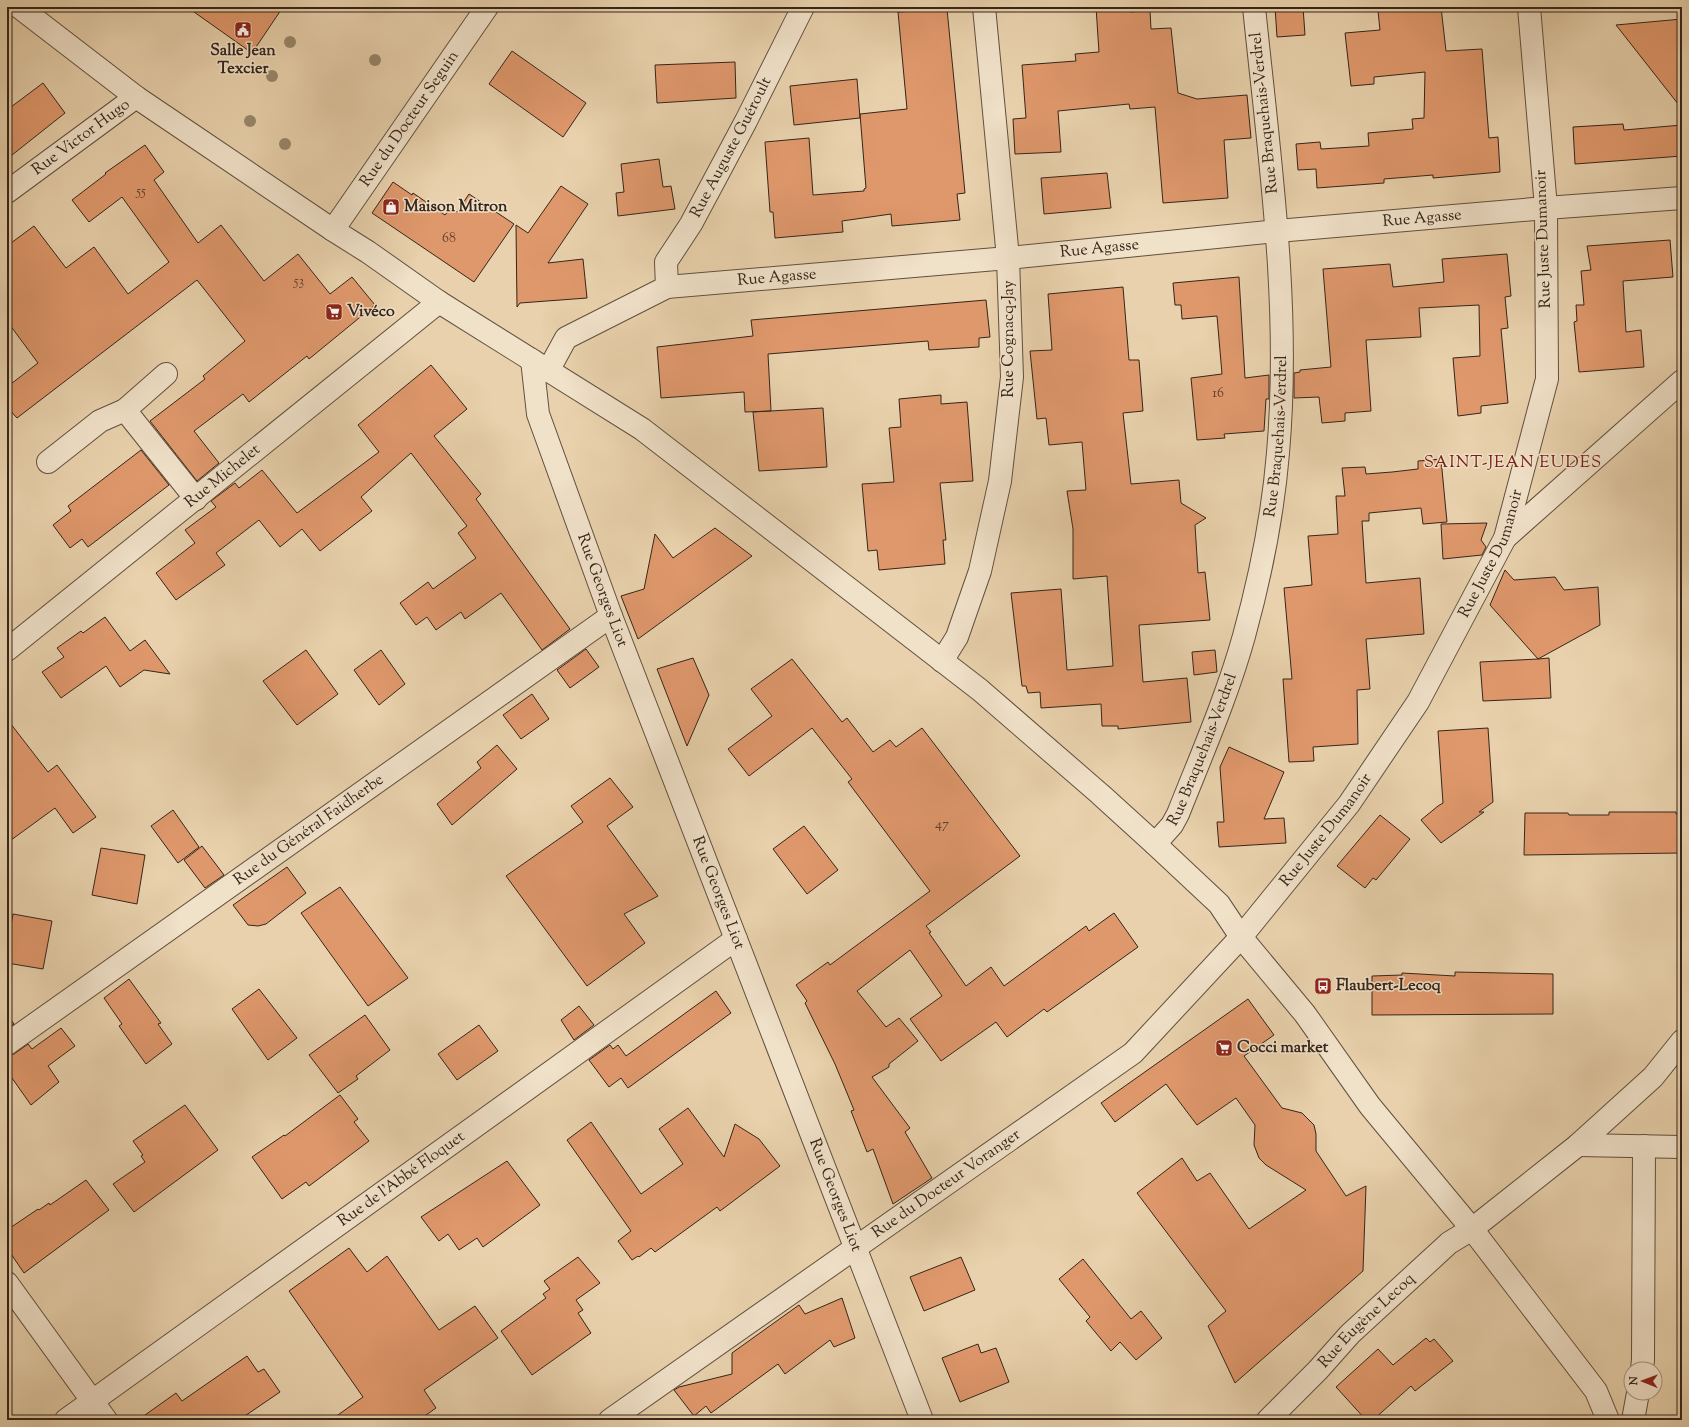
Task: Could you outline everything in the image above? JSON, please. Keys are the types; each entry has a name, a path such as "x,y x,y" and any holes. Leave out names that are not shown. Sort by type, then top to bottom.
{"street":[{"name":"Rue du Docteur Seguin","path":"333,230 487,7"},
{"name":"Rue Auguste Guéroult","path":"667,287 666,262 691,224 746,121 803,7"},
{"name":"Rue Cognacq-Jay","path":"942,661 957,637 980,570 1000,481 1012,377 1008,258 984,7"},
{"name":"Rue Braquehais-Verdrel","path":"1155,844 1172,824 1178,814 1213,728 1244,637 1264,552 1278,454 1282,352 1276,231 1254,7"},
{"name":"Rue Juste Dumanoir","path":"1241,937 1349,804 1414,708 1505,538 1546,379 1546,208 1529,7"},
{"path":"30,10 136,97 368,252 439,302 642,430 980,690 1155,844 1219,904 1241,937 1305,1014 1370,1106 1472,1229 1596,1392 1608,1420"},
{"name":"Rue Victor Hugo","path":"7,192 136,97"},
{"name":"Rue Agasse","path":"540,366 566,338 667,287 1008,258 1276,231 1682,198"},
{"name":"Rue Michelet","path":"7,650 439,302"},
{"name":"Rue Georges Liot","path":"540,366 538,414 611,616 922,1420"},
{"path":"48,462 100,421 126,410 166,374"},
{"path":"1505,538 1682,381"},
{"path":"126,410 196,499"},
{"name":"Rue du Général Faidherbe","path":"7,1044 611,616"},
{"name":"Rue du Docteur Voranger","path":"610,1420 1133,1053 1241,937"},
{"name":"Rue de l'Abbé Floquet","path":"66,1420 736,939"},
{"name":"Rue Eugène Lecoq","path":"1268,1420 1318,1370 1350,1334 1449,1243 1472,1229 1578,1145 1653,1077 1682,1041"},
{"path":"1578,1145 1682,1147"},
{"path":"1642,1361 1644,1146"},
{"path":"7,1284 106,1420"},
{"path":"1633,1420 1637,1401"}],"building":[{"name":"Salle Jean Texcier","path":"187,7 283,7 252,53"},
{"path":"1096,7 1131,7 1131,12 1150,10 1151,29 1171,28 1178,93 1197,99 1247,95 1251,138 1224,140 1228,198 1163,203 1155,107 1130,109 1129,104 1058,111 1061,152 1015,154 1013,119 1026,118 1022,65 1076,61 1075,54 1099,52"},
{"path":"1275,7 1303,7 1305,35 1277,37"},
{"path":"1418,7 1441,7 1446,51 1482,49 1489,138 1498,137 1500,172 1433,178 1433,175 1384,179 1384,183 1317,188 1316,169 1298,170 1296,144 1320,142 1321,149 1369,146 1368,133 1413,129 1412,119 1424,118 1425,72 1374,77 1374,84 1351,86 1345,33 1380,30 1378,11"},
{"path":"947,9 965,193 957,194 960,220 892,226 891,214 842,221 843,232 775,238 773,212 770,212 765,142 809,138 813,195 864,191 866,188 860,114 907,109 898,12"},
{"path":"1682,19 1682,109 1616,25"},
{"path":"512,51 586,103 563,137 489,84"},
{"path":"735,62 736,98 657,103 655,65"},
{"path":"857,79 860,118 794,125 790,86"},
{"path":"43,83 65,113 7,159 7,110"},
{"path":"1623,124 1624,130 1682,125 1682,156 1575,164 1573,127"},
{"path":"145,145 164,172 154,180 198,243 221,225 264,281 298,254 330,294 352,277 375,305 309,359 307,356 249,402 243,394 194,431 219,463 197,481 150,421 205,379 203,376 245,341 197,280 17,418 7,407 7,387 38,363 7,321 7,246 34,226 66,268 94,247 128,294 169,262 122,197 89,222 72,200 106,174 105,173"},
{"path":"659,159 663,187 671,186 675,209 618,216 616,193 624,192 621,164"},
{"path":"1107,173 1111,208 1044,214 1041,178"},
{"path":"393,182 412,195 413,193 445,215 451,208 457,212 469,194 514,224 474,282 372,213"},
{"path":"561,186 588,204 548,263 583,259 587,298 520,303 517,307 516,225 528,233"},
{"path":"1670,240 1673,277 1623,281 1626,332 1641,330 1644,367 1579,372 1574,322 1577,321 1576,305 1584,305 1581,271 1591,270 1587,246"},
{"path":"1507,254 1511,296 1505,297 1508,328 1501,329 1508,403 1481,406 1481,413 1458,416 1453,358 1480,356 1479,305 1419,308 1421,337 1366,340 1371,411 1345,413 1345,421 1322,423 1319,397 1294,398 1294,373 1300,372 1300,370 1331,367 1323,269 1390,264 1393,287 1444,282 1442,259"},
{"path":"1239,277 1245,378 1269,375 1269,399 1266,399 1264,431 1224,434 1225,438 1197,440 1191,378 1222,374 1217,316 1182,319 1181,305 1175,305 1173,283"},
{"path":"1123,287 1129,360 1139,360 1143,411 1123,413 1131,484 1179,480 1181,503 1206,518 1195,525 1198,573 1205,572 1210,620 1139,625 1143,682 1187,678 1191,722 1118,729 1118,726 1102,726 1101,704 1041,708 1040,692 1028,693 1026,686 1022,686 1011,593 1061,589 1067,670 1113,666 1107,576 1073,579 1073,529 1067,491 1086,490 1082,442 1049,445 1046,418 1037,419 1030,351 1052,350 1048,294"},
{"path":"986,300 990,337 979,338 979,347 929,350 928,341 768,354 771,411 745,412 744,392 661,398 657,347 753,336 751,320"},
{"path":"431,365 467,409 434,436 481,494 476,499 570,629 542,650 501,593 465,619 461,612 436,630 427,617 416,625 400,603 428,582 433,589 476,558 458,533 467,526 411,453 361,497 372,511 320,551 302,529 280,547 259,520 216,553 225,565 176,600 156,573 195,543 185,530 216,507 211,501 235,483 239,488 262,470 297,513 379,452 358,425"},
{"path":"941,395 941,404 967,402 973,481 940,483 946,540 943,540 945,564 879,570 877,550 868,551 862,484 894,482 889,428 901,427 899,399"},
{"path":"823,408 827,467 759,471 753,412"},
{"path":"141,450 169,485 88,547 82,539 70,548 53,525 71,511 68,506"},
{"path":"1441,459 1447,522 1423,524 1421,508 1369,513 1369,521 1362,521 1366,583 1420,578 1424,634 1366,639 1370,689 1357,690 1358,744 1313,747 1314,761 1289,762 1283,679 1292,679 1284,588 1312,585 1308,536 1338,534 1336,496 1345,496 1342,468 1365,467 1366,474 1392,472 1418,469 1418,461"},
{"path":"1487,523 1481,540 1486,547 1482,555 1443,559 1441,524"},
{"path":"715,528 752,556 638,639 621,596 644,589 655,534 673,558"},
{"path":"1505,570 1514,580 1555,577 1564,590 1598,587 1600,625 1538,659 1490,605"},
{"path":"105,617 130,651 145,640 170,674 144,670 120,687 106,666 61,698 42,672 64,657 57,648 81,631 83,633"},
{"path":"586,649 599,667 570,688 557,670"},
{"path":"306,650 338,694 297,725 263,681"},
{"path":"381,650 405,684 379,705 354,670"},
{"path":"1215,650 1217,672 1194,675 1192,652"},
{"path":"693,658 709,695 687,746 657,669"},
{"path":"1549,658 1551,698 1483,701 1480,662"},
{"path":"792,659 842,722 847,718 873,752 890,740 896,747 922,728 1020,856 926,926 931,932 929,933 966,986 991,967 1004,986 1086,926 1089,931 1114,913 1138,947 1047,1012 1044,1009 1007,1037 996,1022 941,1061 910,1019 942,996 910,950 857,991 886,1027 899,1018 918,1041 889,1064 889,1067 872,1077 910,1128 905,1132 932,1178 893,1204 873,1149 867,1152 851,1111 854,1110 835,1064 805,1003 807,1001 796,985 828,962 830,965 930,891 848,782 852,779 812,728 749,776 728,749 772,716 751,689"},
{"path":"532,694 549,719 521,739 503,715"},
{"path":"7,719 48,772 57,765 96,817 73,833 55,808 7,843"},
{"path":"1488,728 1493,802 1479,812 1484,812 1441,843 1421,820 1443,803 1438,731"},
{"path":"497,745 517,769 452,825 437,804 481,768 477,762"},
{"path":"1229,747 1284,772 1264,819 1284,818 1286,843 1219,847 1217,822 1224,822 1220,767"},
{"path":"610,778 633,807 607,826 658,896 624,914 645,943 587,986 506,876 583,822 571,806"},
{"path":"173,810 199,847 178,863 151,826"},
{"path":"1609,812 1676,812 1676,814 1682,814 1682,853 1524,855 1525,813 1609,815"},
{"path":"1380,815 1410,839 1376,880 1373,878 1365,888 1337,866"},
{"path":"804,826 838,870 807,894 773,849"},
{"path":"202,846 224,875 205,888 184,860"},
{"path":"101,848 145,855 137,904 92,895"},
{"path":"287,867 306,893 266,924 258,926 248,925 233,905"},
{"path":"340,887 408,978 368,1006 301,913"},
{"path":"13,914 52,921 43,969 7,963 7,948"},
{"path":"1455,972 1553,974 1553,1014 1372,1015 1372,976 1402,975 1402,973 1455,976"},
{"path":"129,979 161,1023 158,1024 172,1044 146,1064 119,1026 122,1024 104,998"},
{"path":"259,989 297,1038 268,1060 232,1009"},
{"path":"716,991 731,1013 628,1088 621,1078 609,1087 589,1060 610,1045 613,1049 618,1045 626,1056"},
{"path":"1248,999 1274,1035 1244,1056 1282,1108 1302,1113 1314,1125 1316,1134 1316,1151 1346,1196 1366,1186 1363,1271 1235,1383 1208,1326 1226,1311 1137,1193 1182,1158 1197,1181 1210,1173 1249,1229 1306,1190 1266,1165 1259,1158 1254,1145 1255,1125 1236,1098 1197,1125 1166,1084 1115,1122 1101,1103"},
{"path":"579,1006 594,1025 574,1040 561,1020"},
{"path":"7,1014 14,1024 7,1029"},
{"path":"365,1015 390,1050 356,1076 358,1079 338,1093 309,1055"},
{"path":"479,1025 498,1051 457,1080 438,1054"},
{"path":"61,1028 75,1046 48,1066 59,1082 31,1105 7,1071 7,1056 14,1054 28,1044 32,1049"},
{"path":"340,1095 358,1119 354,1122 369,1141 309,1186 306,1182 282,1199 252,1157 284,1135 285,1136"},
{"path":"185,1105 218,1150 134,1212 113,1184 145,1162 141,1156 143,1155 133,1141"},
{"path":"688,1108 724,1157 735,1124 759,1139 780,1166 720,1211 717,1207 655,1252 651,1248 639,1257 638,1256 632,1260 618,1241 631,1231 567,1140 591,1122 641,1194 683,1164 659,1129"},
{"path":"507,1161 540,1205 483,1247 477,1238 459,1250 448,1234 439,1241 421,1217"},
{"path":"86,1180 109,1210 24,1273 7,1248 7,1230 38,1209 39,1210 49,1203 50,1205"},
{"path":"349,1248 367,1272 387,1256 439,1330 475,1306 498,1338 424,1390 436,1408 419,1420 331,1420 363,1397 289,1291"},
{"path":"578,1257 600,1283 576,1300 583,1310 578,1313 591,1333 532,1375 501,1331 546,1298 543,1294 550,1289 544,1281"},
{"path":"961,1257 975,1290 924,1311 910,1277"},
{"path":"1083,1259 1131,1319 1141,1311 1162,1338 1136,1360 1120,1342 1111,1351 1086,1321 1090,1317 1059,1279"},
{"path":"842,1298 855,1338 834,1347 830,1340 785,1374 778,1364 711,1413 706,1406 694,1416 674,1390 679,1387 732,1374 732,1353 799,1305 805,1314"},
{"path":"1426,1338 1430,1342 1434,1339 1453,1361 1415,1391 1411,1386 1373,1420 1366,1420 1336,1387 1378,1349 1393,1365"},
{"path":"978,1344 981,1353 996,1348 1009,1382 960,1402 942,1358"},
{"path":"247,1356 258,1372 264,1369 280,1392 239,1420 138,1420 176,1393 182,1401"}],"place":[{"name":"Salle Jean Texcier","path":"243,30"},
{"name":"Maison Mitron","path":"391,207"},
{"name":"Vivéco","path":"334,312"},
{"name":"Flaubert-Lecoq","path":"1323,986"},
{"name":"Cocci market","path":"1224,1048"}],"district":[{"name":"SAINT-JEAN EUDES","path":"1513,463"}]}
